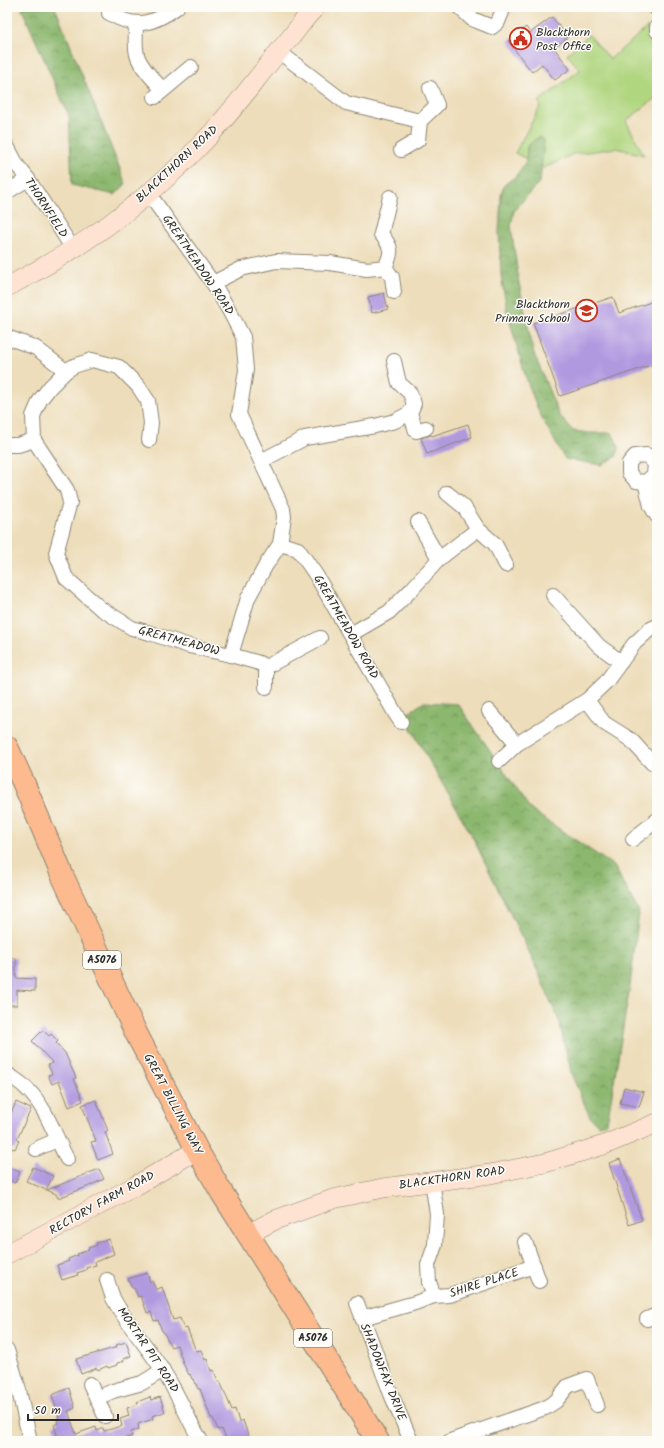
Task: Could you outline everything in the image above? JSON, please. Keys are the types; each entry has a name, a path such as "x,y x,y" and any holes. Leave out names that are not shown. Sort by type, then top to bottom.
{"main road":[{"name":"GREAT BILLING WAY","path":"7,746 63,877 136,1033 197,1150 378,1441"}],"street":[{"path":"106,13 120,20 136,24 151,22 165,16 177,7"},
{"name":"BLACKTHORN ROAD","path":"7,287 40,270 73,250 149,194 210,136 252,86 278,51 316,7"},
{"path":"459,7 472,19 492,27 498,22 504,7"},
{"path":"136,24 136,46 138,58 159,94 191,67"},
{"path":"278,51 346,103 385,111 420,121"},
{"path":"401,150 418,140 420,121 436,105 430,88"},
{"name":"THORNFIELD","path":"7,146 73,250"},
{"path":"7,192 28,179"},
{"name":"GREATMEADOW ROAD","path":"149,194 212,283 243,337 246,370 239,414 283,509 284,517 280,544 266,565 248,598 231,655"},
{"path":"385,267 391,256 389,243 381,234 390,197"},
{"path":"212,283 241,269 276,261 330,263 367,269 385,267"},
{"path":"385,267 392,277 394,292"},
{"path":"7,337 36,348 66,371"},
{"path":"7,445 18,445 34,440 33,416 40,400 50,387 66,371 74,366 92,360 119,367 138,386 148,401 151,423 149,440"},
{"path":"261,461 306,438 375,426 395,421 410,413 414,404 410,393 399,383 394,361"},
{"path":"410,413 416,431 426,428"},
{"name":"GREATMEADOW","path":"34,440 66,490 70,502 56,553 66,578 100,608 132,628 189,646 259,663 266,667"},
{"path":"633,450 647,455 656,463 654,475 645,482 636,481 629,473 628,463 633,450"},
{"path":"645,482 651,506 657,516"},
{"path":"447,493 464,507 478,529 495,544 506,565"},
{"path":"418,522 439,559"},
{"path":"351,634 389,612 412,590 439,559 478,529"},
{"name":"GREATMEADOW ROAD","path":"280,544 298,549 316,575 401,722"},
{"path":"554,595 599,646 621,662"},
{"path":"498,761 517,744 587,700 606,682 634,644 657,626"},
{"path":"266,687 266,667 320,638"},
{"path":"587,700 604,723 631,740 652,763"},
{"path":"489,711 517,744"},
{"path":"633,839 657,820"},
{"path":"7,1074 25,1086 39,1103 49,1120 67,1159"},
{"name":"BLACKTHORN ROAD","path":"248,1234 276,1220 333,1199 383,1188 490,1174 545,1163 604,1145 657,1123"},
{"path":"36,1150 57,1140"},
{"name":"RECTORY FARM ROAD","path":"7,1254 142,1182 197,1150"},
{"name":"SHIRE PLACE","path":"432,1181 437,1214 435,1245 428,1265 428,1276 434,1296"},
{"name":"SHIRE PLACE","path":"525,1242 539,1281"},
{"name":"SHIRE PLACE","path":"362,1318 434,1296 450,1295 534,1266"},
{"name":"MORTAR PIT ROAD","path":"107,1280 113,1298 163,1370 179,1397 188,1418 201,1441"},
{"name":"SHADOWFAX DRIVE","path":"357,1303 391,1394 411,1441"},
{"path":"7,1350 18,1386 28,1441"},
{"path":"97,1398 113,1391 142,1383 163,1370"},
{"path":"450,1441 545,1408 556,1401 568,1386 587,1379 597,1406"},
{"path":"90,1384 105,1416"}],"green space":[{"path":"21,7 55,7 126,184 115,195 72,185 69,116"},
{"path":"648,27 655,65 657,68 657,97 626,121 644,155 616,148 573,154 544,168 515,153 541,105 538,102 580,70 567,54 589,35 610,59"},
{"path":"540,137 544,140 540,181 514,211 511,226 519,283 533,351 559,415 573,431 612,433 619,447 616,457 601,465 565,459 540,415 526,378 507,311 501,275 499,233 501,196 504,185 516,176 526,161 527,147 534,140"},
{"path":"424,702 458,704 531,810 614,866 639,912 630,986 607,1123 598,1125 590,1117 572,1076 559,1021 531,956 472,836 404,716"}],"building":[{"path":"552,17 568,37 554,48 570,69 555,80 542,64 532,72 508,41 526,27 530,33"},
{"path":"384,293 388,309 372,313 368,297"},
{"name":"Blackthorn Primary School","path":"613,297 619,313 657,300 657,363 560,396 533,323"},
{"path":"468,424 472,437 427,454 421,438 432,436"},
{"path":"7,958 16,958 16,978 35,979 35,991 17,990 17,1005 7,1005"},
{"path":"43,1030 49,1036 51,1034 58,1041 56,1043 65,1053 76,1078 74,1079 83,1101 69,1107 59,1081 52,1084 48,1075 52,1074 48,1065 53,1063 32,1041"},
{"path":"624,1087 644,1092 639,1107 620,1103"},
{"path":"96,1100 108,1131 105,1132 113,1154 98,1160 91,1142 96,1141 82,1105"},
{"path":"16,1102 31,1109 17,1139 19,1141 15,1149 12,1148 7,1160 7,1122"},
{"path":"620,1159 642,1220 629,1225 609,1163"},
{"path":"7,1167 20,1172 15,1183 7,1180"},
{"path":"33,1167 53,1176 46,1190 26,1181"},
{"path":"99,1169 104,1179 87,1187 58,1198 56,1194 47,1190"},
{"path":"109,1239 114,1254 95,1262 96,1265 77,1273 78,1275 62,1280 57,1265 69,1261 68,1259 78,1255 77,1254 89,1250 88,1248 97,1245 96,1243"},
{"path":"147,1273 150,1282 152,1281 156,1290 162,1287 173,1320 180,1318 184,1329 187,1328 196,1351 201,1350 205,1360 207,1359 211,1371 214,1370 232,1410 235,1409 239,1422 243,1420 250,1441 227,1441 222,1429 218,1430 213,1418 211,1418 200,1389 198,1389 183,1363 177,1345 171,1347 158,1320 154,1321 151,1312 147,1313 141,1296 138,1297 128,1279"},
{"path":"126,1342 131,1356 123,1359 124,1361 108,1368 107,1366 98,1370 97,1368 81,1374 76,1359 117,1347 116,1345"},
{"path":"69,1388 75,1408 68,1411 76,1434 96,1427 97,1431 103,1428 104,1431 122,1426 120,1419 129,1416 127,1408 150,1397 151,1400 160,1397 165,1412 152,1416 153,1419 138,1424 139,1429 131,1432 132,1436 118,1441 59,1441 54,1425 58,1423 57,1418 59,1418 52,1395"}],"place":[{"name":"Blackthorn Post Office","path":"521,39"},
{"name":"Blackthorn Primary School","path":"586,311"}]}
